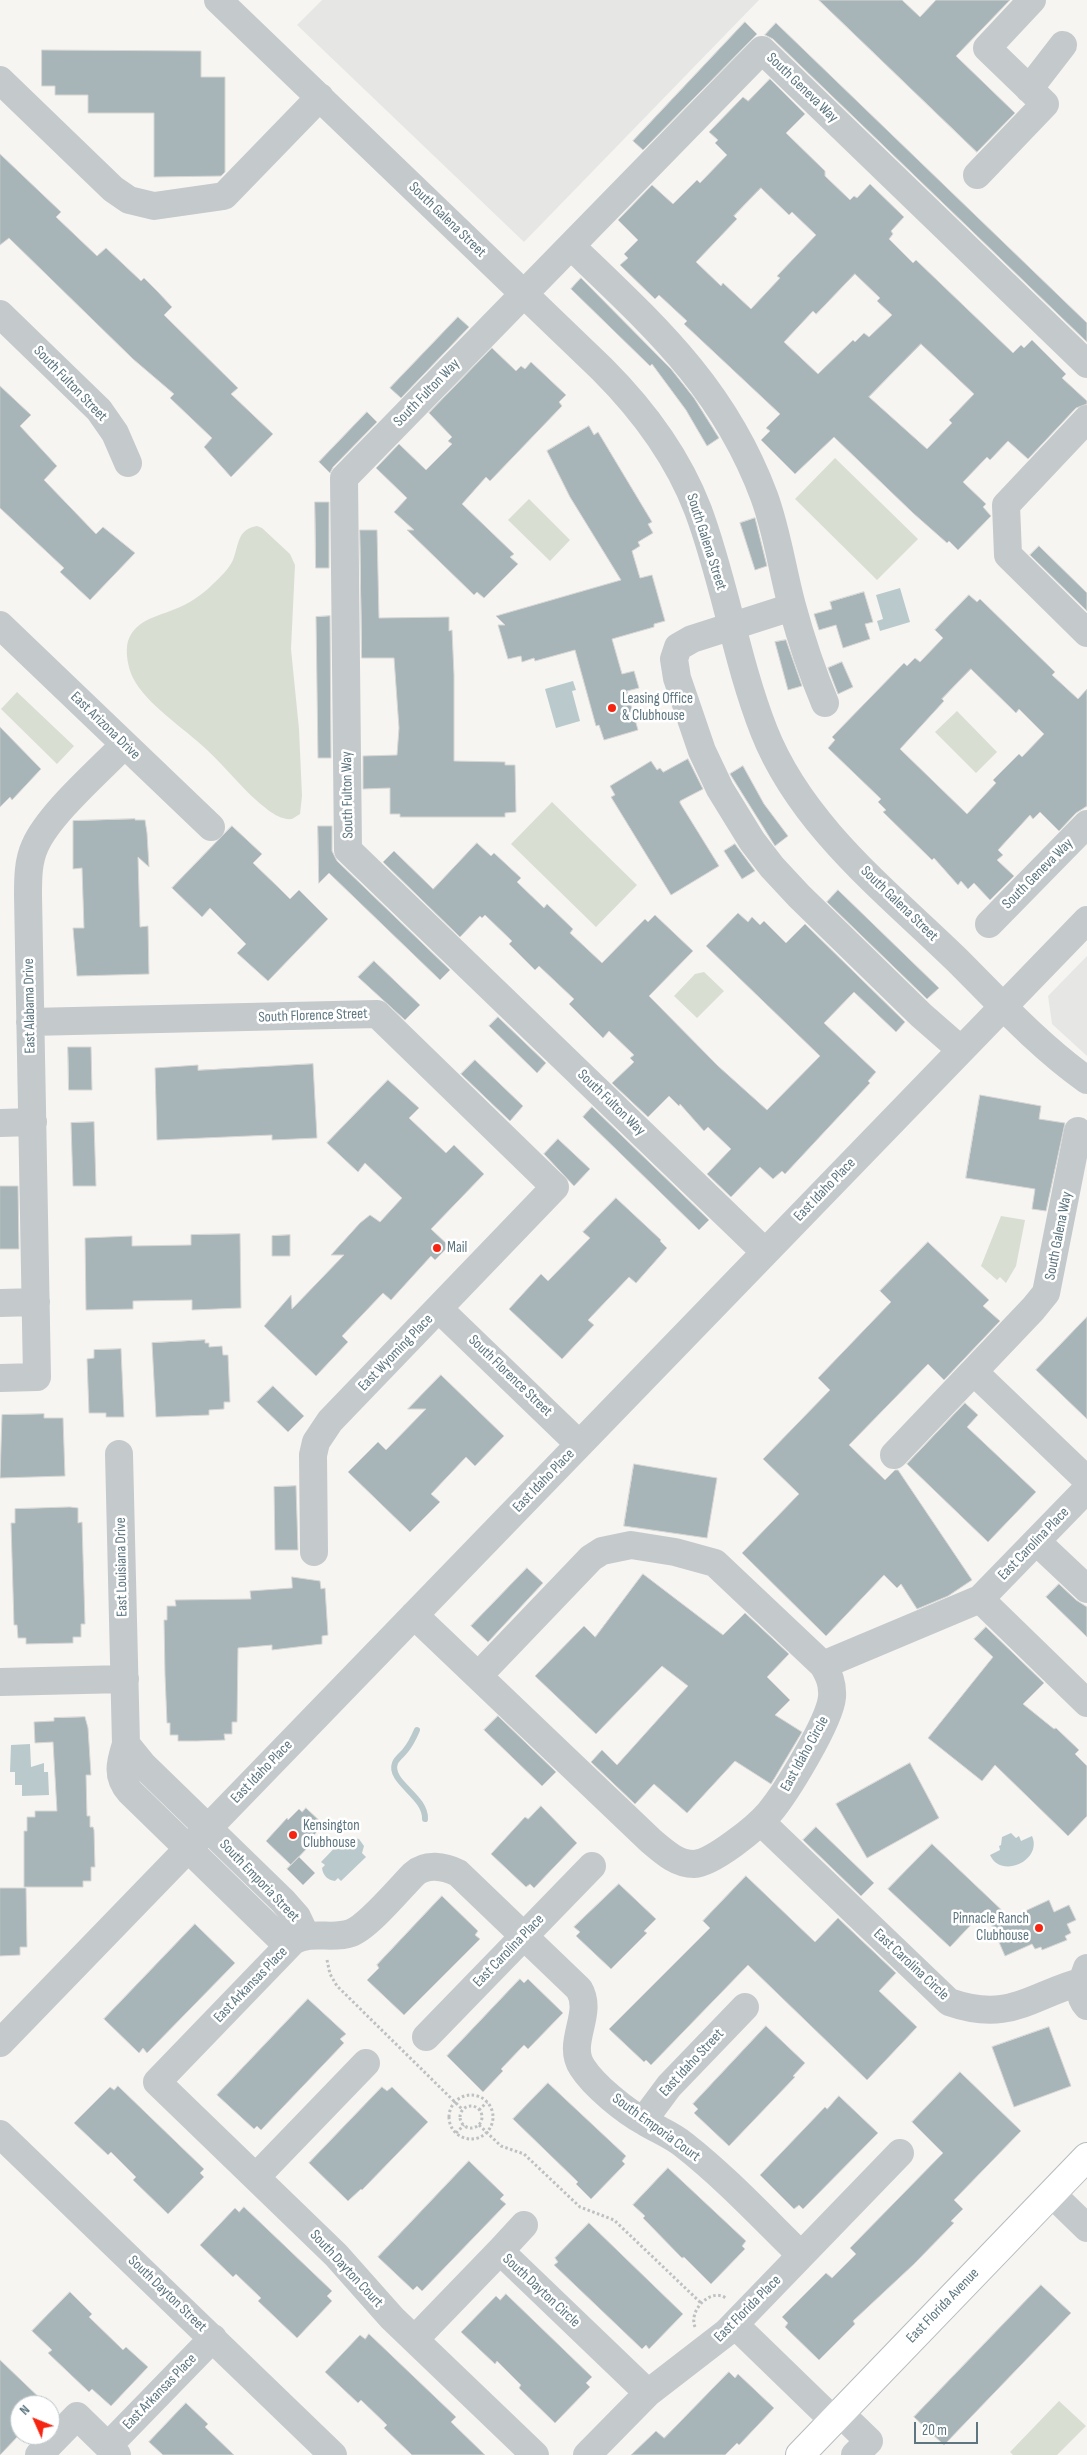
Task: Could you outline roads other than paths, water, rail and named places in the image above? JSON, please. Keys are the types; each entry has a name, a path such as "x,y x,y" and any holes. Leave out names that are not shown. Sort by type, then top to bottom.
{"main road":[{"name":"East Florida Avenue","path":"800,2455 1087,2157"}],"street":[{"name":"South Galena Street","path":"218,0 620,387 640,409 663,440 698,511 764,732 782,770 803,802 853,859 1004,1006 1068,1066 1087,1080"},
{"path":"977,175 1045,104 987,48 1032,0"},
{"path":"1030,89 1063,45"},
{"name":"South Geneva Way","path":"524,294 762,50 1087,364"},
{"path":"0,80 113,190 129,200 154,206 224,196 320,97"},
{"path":"571,246 670,342 717,404 743,450 763,494 771,518 792,607 810,664 825,703"},
{"name":"South Fulton Way","path":"524,294 344,478 348,850 765,1252"},
{"name":"South Fulton Street","path":"0,314 99,410 115,433 128,463"},
{"path":"1087,419 1006,505 1008,556 1087,633"},
{"path":"792,607 731,626 681,645 675,653 677,678 699,742 720,789 744,829 772,867 921,1015 961,1050"},
{"name":"East Arizona Drive","path":"0,625 211,827"},
{"name":"East Alabama Drive","path":"0,1378 37,1377 28,883 34,846 55,816 124,744"},
{"name":"South Geneva Way","path":"989,924 1087,824"},
{"name":"East Idaho Place","path":"0,2043 1087,920"},
{"name":"South Florence Street","path":"30,1022 377,1014 555,1187"},
{"path":"0,1123 33,1122"},
{"name":"South Galena Way","path":"894,1455 974,1372 1046,1293 1078,1132"},
{"name":"East Wyoming Place","path":"314,1552 312,1464 316,1442 330,1421 555,1187"},
{"path":"0,1303 36,1302"},
{"name":"South Florence Street","path":"439,1309 579,1444"},
{"path":"974,1372 1087,1480"},
{"name":"East Louisiana Drive","path":"119,1454 126,1744 120,1768 122,1781 130,1792 188,1849"},
{"name":"East Carolina Place","path":"980,1599 1087,1489"},
{"path":"1037,1542 1087,1588"},
{"name":"East Idaho Circle","path":"414,1615 651,1842 671,1857 682,1862 695,1864 716,1856 761,1822 785,1792 830,1707 832,1685 823,1665 716,1563 675,1552 631,1545 609,1549 591,1558 478,1676"},
{"path":"823,1665 980,1599 1087,1703"},
{"path":"0,1682 125,1679"},
{"path":"126,1744 136,1758 208,1828"},
{"name":"East Carolina Circle","path":"761,1822 948,2002 982,2011 995,2011 1015,2007 1086,1983"},
{"name":"South Emporia Street","path":"208,1828 291,1909 307,1939"},
{"name":"South Emporia Street","path":"188,1849 307,1939"},
{"name":"East Carolina Place","path":"426,2037 592,1866"},
{"name":"South Emporia Court","path":"307,1939 353,1933 368,1921 418,1871 431,1867 446,1868 463,1876 570,1979 582,1996 583,2015 577,2050 582,2067 614,2099 643,2121 670,2135 696,2154 801,2255"},
{"name":"East Arkansas Place","path":"157,2082 307,1939"},
{"name":"East Idaho Street","path":"643,2121 664,2092 745,2007"},
{"path":"256,2177 366,2063"},
{"name":"South Dayton Court","path":"157,2082 343,2262 384,2310 535,2455"},
{"name":"South Dayton Street","path":"0,2134 334,2455"},
{"name":"East Florida Place","path":"587,2455 648,2393 735,2325 900,2153"},
{"path":"1052,2194 1087,2228"},
{"path":"500,2251 524,2225"},
{"name":"South Dayton Circle","path":"415,2340 500,2251 648,2393"},
{"path":"735,2325 836,2416 869,2441 855,2455"},
{"name":"East Arkansas Place","path":"39,2455 77,2416 112,2451 213,2338"}],"waterway":[{"path":"417,1730 409,1746 396,1761 394,1770 397,1777 420,1803 425,1819"}],"place":[{"name":"Leasing Office & Clubhouse","path":"612,708"},
{"name":"Mail","path":"437,1248"},
{"name":"Kensington Clubhouse","path":"293,1835"},
{"name":"Pinnacle Ranch Clubhouse","path":"1039,1928"}]}
